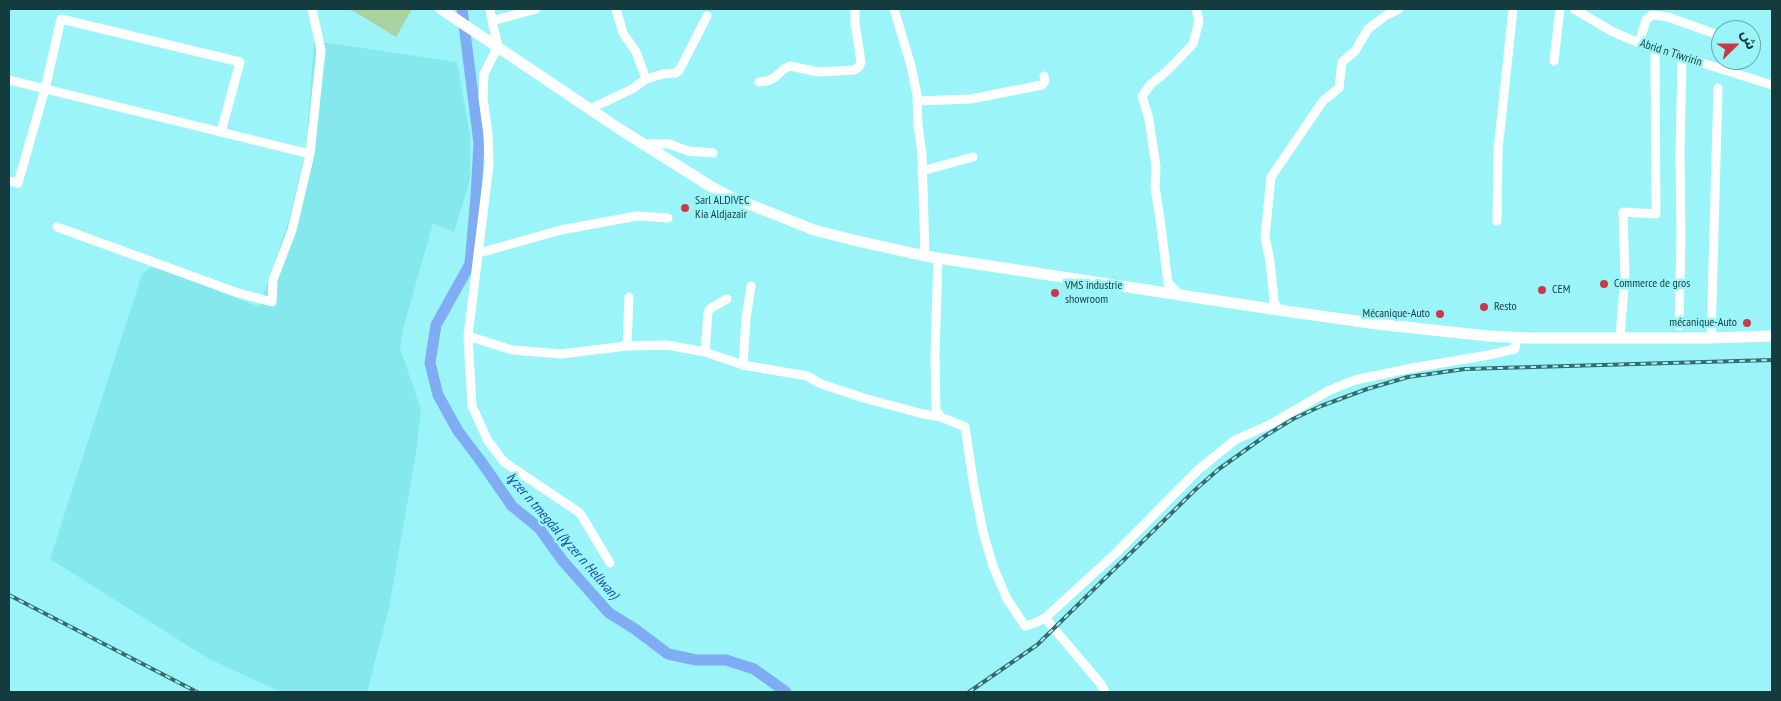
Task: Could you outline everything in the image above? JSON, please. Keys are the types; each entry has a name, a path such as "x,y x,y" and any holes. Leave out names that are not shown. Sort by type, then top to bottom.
{"main road":[{"path":"441,9 590,109 710,186 731,197 814,230 924,256 1377,324 1517,337 1711,338 1772,336"}],"street":[{"path":"57,227 238,293 272,302 273,280 292,230 310,154 320,50 312,9"},
{"path":"490,9 498,46 484,74 483,98 488,134 489,165 468,336 472,406 488,441 504,462 580,513 610,563"},
{"path":"492,21 536,9"},
{"path":"616,9 622,33 636,52 646,79"},
{"path":"759,82 767,82 790,66 818,72 854,70 859,67 862,62 855,23 855,9"},
{"path":"894,9 911,66 917,102 922,171 924,256"},
{"path":"1179,294 1168,283 1155,187 1156,167 1149,119 1142,96 1151,84 1167,71 1193,44 1199,21 1196,9"},
{"path":"1278,310 1274,301 1270,261 1265,237 1271,177 1323,101 1339,88 1342,62 1356,51 1368,29 1385,16 1399,9"},
{"path":"1497,221 1498,150 1513,9"},
{"path":"1554,61 1560,9"},
{"name":"Abrid n Tiwririn","path":"1574,9 1613,32 1655,50 1772,85"},
{"path":"1639,43 1646,20 1652,15 1668,17 1711,32"},
{"path":"590,109 632,89 646,79 663,74 676,73 680,69 707,16"},
{"path":"9,181 18,183 45,89 61,19 240,62 221,132"},
{"path":"1620,337 1625,276 1623,212 1656,214 1655,50"},
{"path":"1679,326 1682,58"},
{"path":"917,102 971,99 1042,85 1045,81 1044,76"},
{"path":"9,80 310,154"},
{"path":"1711,338 1718,88"},
{"path":"644,144 669,144 688,151 713,153"},
{"path":"922,171 973,157"},
{"path":"479,253 561,230 637,216 668,218"},
{"path":"938,258 935,392 936,410 941,417"},
{"path":"743,365 746,319 751,286"},
{"path":"626,346 629,297"},
{"path":"705,352 708,312 711,308 727,299"},
{"path":"468,336 512,350 561,354 626,346 667,345 705,352 743,365 807,376 821,384 867,399 941,417 965,427 983,532 1006,599 1025,626 1045,618 1117,552 1198,470 1235,440 1271,424 1330,390 1355,380 1515,349 1517,337"},
{"path":"1045,618 1100,683 1105,692"}],"shaded area":[{"path":"314,41 457,62 470,135 470,180 454,232 433,223 403,329 400,348 421,410 416,453 389,608 367,692 281,692 209,659 50,559 142,274 151,267 176,274 259,307 288,223 306,149"}],"green space":[{"path":"350,9 412,9 396,37"}],"waterway":[{"name":"Iɣzer n tmegdal (Iɣzer n Hellwan)","path":"462,9 479,143 476,196 470,264 436,325 430,363 438,395 458,431 512,506 539,528 562,560 609,613 635,629 668,654 696,660 726,660 754,669 786,692"}],"railway":[{"path":"969,692 1037,645 1196,489 1219,469 1265,436 1293,419 1321,406 1367,389 1408,377 1465,369 1772,360"},
{"path":"9,595 197,692"}],"place":[{"name":"Sarl ALDIVEC Kia Aldjazair","path":"685,208"},
{"name":"Commerce de gros","path":"1604,284"},
{"name":"CEM","path":"1542,290"},
{"name":"VMS industrie showroom","path":"1055,293"},
{"name":"Resto","path":"1484,307"},
{"name":"Mécanique-Auto","path":"1440,314"},
{"name":"mécanique-Auto","path":"1747,323"}]}
